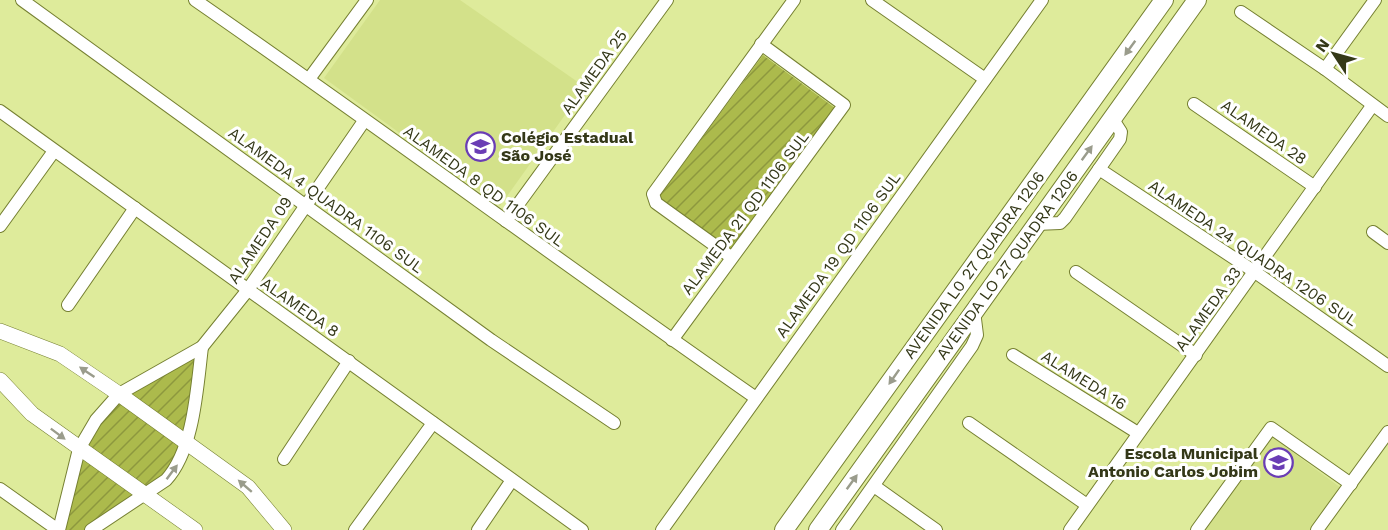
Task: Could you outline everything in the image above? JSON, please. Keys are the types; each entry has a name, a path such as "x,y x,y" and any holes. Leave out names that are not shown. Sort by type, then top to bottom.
{"main road":[{"name":"AVENIDA L0 27 QUADRA 1206","path":"784,530 1164,0"},
{"name":"AVENIDA LO 27 QUADRA 1206","path":"818,530 1197,0"}],"street":[{"name":"ALAMEDA 4 QUADRA 1106 SUL","path":"22,0 491,339 614,423"},
{"name":"ALAMEDA 8 QD 1106 SUL","path":"195,0 756,398"},
{"path":"309,79 367,0"},
{"name":"ALAMEDA 25","path":"506,221 667,0"},
{"path":"731,257 652,199 653,194 794,0"},
{"path":"872,0 985,79"},
{"name":"ALAMEDA 19 QD 1106 SUL","path":"662,530 1042,0"},
{"path":"1325,69 1375,0"},
{"path":"1241,12 1325,69 1388,116"},
{"name":"ALAMEDA 21 QD 1106 SUL","path":"672,340 844,105 761,44"},
{"name":"ALAMEDA 28","path":"1194,104 1315,187"},
{"name":"ALAMEDA 33","path":"1070,530 1372,106"},
{"name":"ALAMEDA 8","path":"0,111 582,530"},
{"path":"1036,224 1060,223 1099,169 1120,139 1121,132 1112,118"},
{"name":"ALAMEDA 09","path":"202,347 247,291 364,121"},
{"path":"0,226 54,150"},
{"name":"ALAMEDA 24 QUADRA 1206 SUL","path":"1099,169 1255,272 1388,366"},
{"path":"68,305 135,208"},
{"path":"1373,232 1388,243"},
{"path":"1076,272 1196,355"},
{"path":"842,530 972,346 977,335 974,311"},
{"path":"0,331 60,354 119,394 248,487 284,530"},
{"path":"0,489 59,530 79,449 96,420 119,394 202,347"},
{"path":"91,530 166,480 175,470 186,441 202,347"},
{"name":"ALAMEDA 16","path":"1013,355 1138,433"},
{"path":"284,459 349,361"},
{"path":"0,380 32,414 195,530"},
{"path":"356,530 433,423"},
{"path":"969,423 1087,506"},
{"path":"1197,530 1271,428 1351,484"},
{"path":"1317,530 1388,432"},
{"path":"477,530 512,480"},
{"path":"874,486 936,530"},
{"path":"834,507 851,518"}],"shaded area":[{"name":"Colégio Estadual São José","path":"380,0 460,0 585,87 500,206 324,78"},
{"path":"763,55 835,108 731,251 658,198"},
{"path":"202,347 175,470 91,530 59,530 87,435 106,408"},
{"name":"Escola Municipal Antonio Carlos Jobim","path":"1271,436 1341,488 1310,530 1202,530"}],"place":[{"name":"Colégio Estadual São José","path":"480,146"},
{"name":"Escola Municipal Antonio Carlos Jobim","path":"1279,462"}]}
